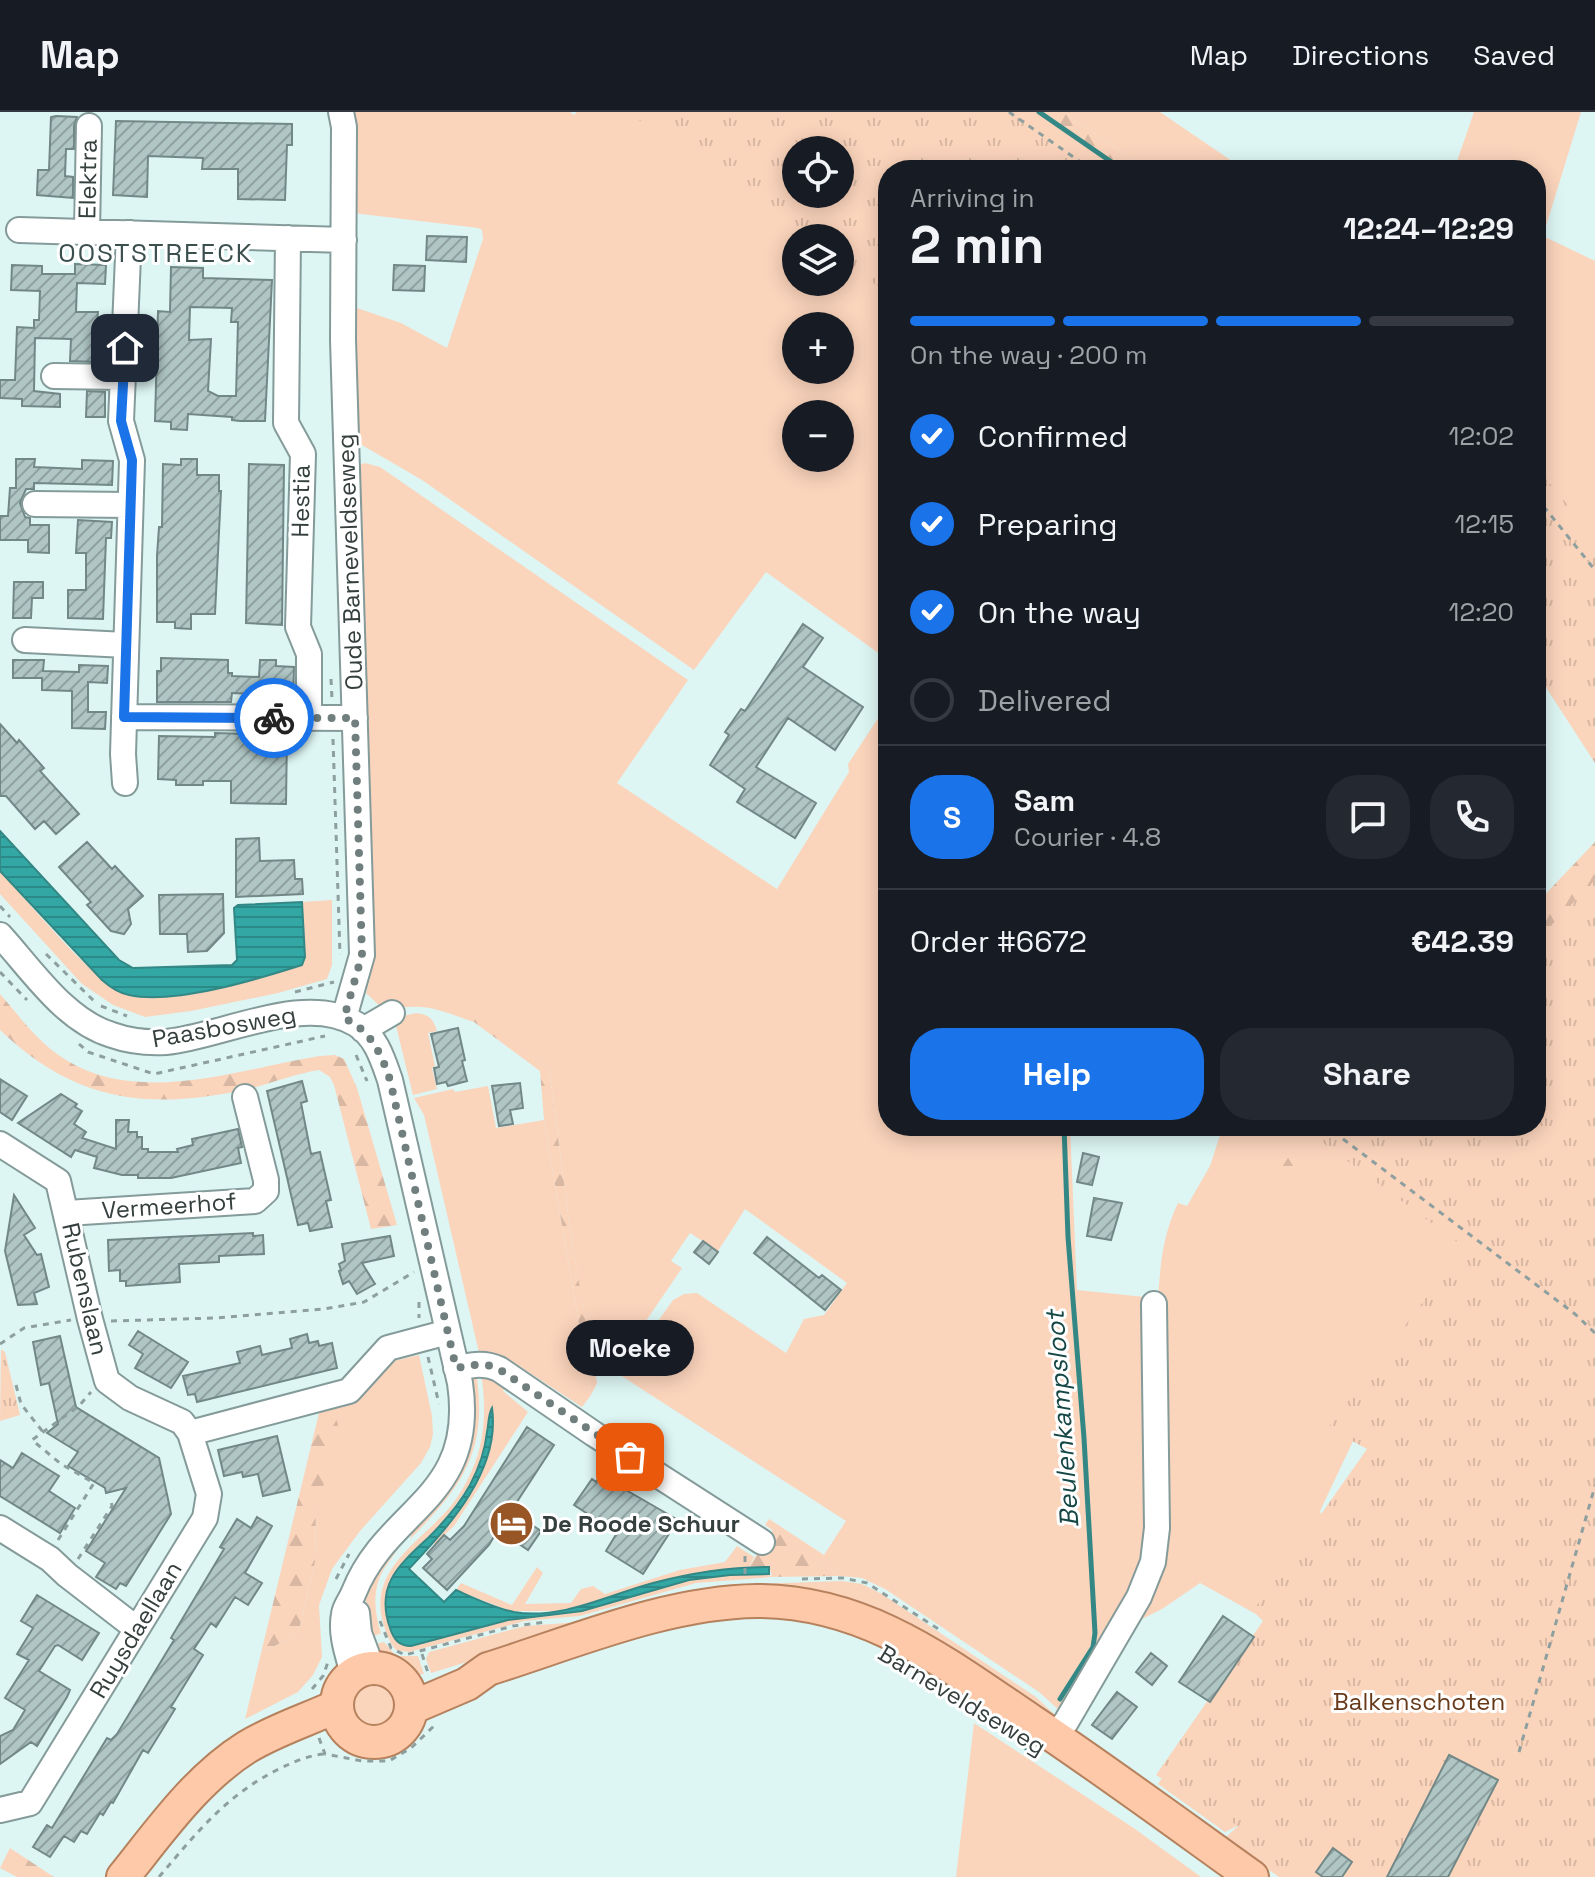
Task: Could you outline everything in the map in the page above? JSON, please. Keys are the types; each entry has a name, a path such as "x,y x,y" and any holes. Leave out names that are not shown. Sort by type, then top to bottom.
{"main road":[{"name":"Barneveldseweg","path":"408,1696 467,1684 488,1669 680,1610 735,1602 782,1602 835,1611 903,1637 1054,1736 1252,1877"},
{"path":"123,1877 188,1798 221,1766 258,1740 327,1728 362,1740 387,1739 401,1730 408,1696 394,1674 352,1665 327,1728 267,1756 226,1783 183,1822 136,1877"}],"street":[{"name":"Oude Barneveldseweg","path":"341,112 344,127 343,340 362,955 347,1032"},
{"name":"Elektra","path":"87,232 89,126"},
{"name":"Elektra","path":"19,230 344,240"},
{"path":"125,783 124,717 132,460 121,421 129,233"},
{"name":"Hestia","path":"288,238 286,423 303,454 298,627 309,654 309,718"},
{"path":"54,376 123,377"},
{"path":"35,504 130,505"},
{"path":"25,640 126,645"},
{"path":"124,717 355,718"},
{"name":"Paasbosweg","path":"5,926 64,1006 95,1029 126,1039 167,1042 313,1012 347,1032"},
{"path":"347,1032 392,1013"},
{"path":"347,1032 382,1057 390,1080 462,1399 456,1454 433,1494 367,1564 353,1596 359,1633 352,1665"},
{"name":"Vermeerhof","path":"67,1213 255,1201 266,1191 266,1180 245,1097"},
{"name":"Rubenslaan","path":"0,1144 58,1181 107,1381 130,1398 186,1427"},
{"name":"Barneveldseweg","path":"1054,1736 1066,1722 1109,1651 1139,1597 1153,1562 1157,1528 1154,1304"},
{"path":"186,1427 349,1391 388,1348 448,1332"},
{"path":"456,1368 477,1364 499,1369 762,1542"},
{"name":"Ruysdaellaan","path":"0,1810 30,1803 205,1518 209,1494 186,1427"},
{"path":"0,1528 47,1557 137,1629"}],"path":[{"path":"1009,112 1078,160"},
{"path":"1546,509 1595,570"},
{"path":"0,906 5,926"},
{"name":"Paasbosweg","path":"42,950 90,999 100,1006 134,1018"},
{"name":"Paasbosweg","path":"284,994 334,982"},
{"path":"313,1038 347,1032 368,1084"},
{"path":"1343,1139 1575,1314 1595,1333"},
{"path":"0,1344 24,1328 66,1320 168,1321 324,1309 364,1302 417,1270"},
{"path":"420,1293 419,1312 440,1409"},
{"path":"47,1557 94,1483 61,1464 32,1440 107,1381"},
{"path":"16,1385 21,1404 43,1432"},
{"path":"1519,1752 1595,1486"},
{"path":"67,1575 112,1506 111,1500"},
{"path":"345,1561 355,1547"},
{"path":"745,1566 745,1576"},
{"path":"378,1612 391,1648 400,1654 421,1652"},
{"path":"352,1665 323,1676 303,1698 327,1728 362,1761 389,1761 411,1748 442,1719"},
{"path":"159,1877 213,1813 233,1796 257,1779 316,1754 327,1728"}],"green space":[{"path":"348,112 570,112 574,115 577,112 1030,112 912,160 878,160 878,653 766,572 694,670 422,480 355,441 351,306 401,323 447,348 483,239 482,230 353,213"},
{"path":"627,112 1038,112 1108,160 878,160 878,287 854,269 854,224 790,224"},
{"path":"1030,112 1063,112 1133,160 1100,160"},
{"path":"1063,112 1160,112 1230,160 1133,160"},
{"path":"1474,112 1581,112 1546,226 1546,160 1457,160"},
{"path":"1546,237 1595,261 1595,540 1546,483"},
{"path":"365,463 380,467 688,680 617,783 777,889 849,772 848,764 878,718 878,1136 1070,1136 1077,1290 1145,1297 1146,1533 1142,1565 1126,1599 1058,1709 1039,1692 885,1589 862,1578 840,1576 765,1525 769,1519 824,1555 846,1521 620,1375 673,1300 684,1294 697,1293 786,1353 804,1319 824,1315 847,1283 745,1209 718,1251 690,1233 671,1261 682,1268 614,1368 608,1360 592,1358 572,1243 549,1069 476,1014 474,1022 421,1007 385,1011 366,993 372,969 357,466"},
{"path":"1546,479 1595,537 1595,763 1546,687"},
{"path":"1595,842 1595,885 1546,934 1546,893"},
{"path":"0,871 80,959 127,995 161,998 185,995 284,969 305,957 302,902 332,900 332,965 327,979 278,993 145,1017 113,1005 82,984 0,894"},
{"name":"Balkenschoten","path":"1595,880 1595,1877 1279,1877 1224,1839 1238,1826 1156,1775 1263,1621 1253,1611 1367,1449 1328,1428 1464,1247 1319,1140 1323,1136 1546,1136 1546,931"},
{"path":"0,994 30,1030 56,1054 95,1074 126,1081 191,1080 320,1056 335,1055 344,1059 357,1088 397,1225 371,1229 334,1085 330,1077 319,1070 212,1096 146,1099 115,1095 56,1073 0,1030"},
{"path":"416,1013 430,1018 437,1031 428,1033 437,1089 413,1095 394,1018"},
{"path":"476,1013 549,1069 572,1243 597,1383 591,1395 544,1120 540,1071 474,1022"},
{"path":"488,1086 496,1128 544,1120 591,1395 582,1407 507,1358 503,1364 480,1357 424,1115 414,1098 453,1089 455,1092"},
{"path":"1220,1136 1538,1136 1595,1472 1355,1437 1320,1511 1323,1519 1249,1820 1225,1832 1158,1784 1265,1619 1200,1583 1162,1609 1130,1625 1144,1600 1163,1250 1178,1203 1187,1206 1210,1166"},
{"path":"1297,1144 1311,1155 1276,1204 1271,1184"},
{"path":"1,1349 5,1352 20,1415 0,1421"},
{"path":"419,1355 432,1416 430,1447 421,1463 360,1531 332,1569 319,1605 322,1657 313,1675 298,1692 245,1719 261,1653 298,1634 315,1562 316,1510 325,1475 320,1409 347,1405 358,1398 385,1363"},
{"path":"476,1372 479,1399 475,1445 457,1484 410,1539 414,1525 431,1507 471,1379"},
{"path":"481,1373 507,1383 503,1391 528,1412 454,1526 434,1545 435,1538 465,1502 483,1470 490,1409 483,1452 471,1483 446,1518 397,1569 389,1625 397,1642 411,1646 508,1620 582,1611 689,1580 730,1575 769,1574 772,1577 696,1583 580,1616 525,1621 409,1652 396,1650 383,1622 380,1603 383,1587 400,1558 450,1507 470,1475 482,1434 484,1397"},
{"path":"320,1409 335,1416 338,1424 336,1443 316,1510 315,1562 298,1634 261,1653"},
{"path":"773,1530 840,1576 772,1577 770,1569 748,1568"},
{"path":"404,1534 379,1579 375,1606 381,1633 368,1639 367,1593 377,1571"},
{"path":"737,1546 754,1557 748,1568 685,1575 571,1610 510,1611 456,1590 461,1583 512,1605 537,1567 543,1573 525,1604 571,1603 581,1589 593,1586 605,1594 680,1570 725,1562"},
{"path":"842,1581 862,1584 882,1594 1036,1697 1054,1714 1052,1717 923,1637 685,1591 722,1585"},
{"path":"580,1622 506,1650 431,1673 426,1659 429,1652 525,1626"},
{"path":"384,1642 396,1656 418,1656 424,1674 409,1673 381,1657 371,1645"},
{"path":"373,1681 390,1688 397,1705 390,1722 373,1729 356,1722 349,1705 356,1688"},
{"path":"974,1723 1135,1829 1201,1877 956,1877"},
{"path":"10,1848 54,1877 17,1877 0,1868"}],"water":[{"path":"0,831 119,960 133,968 232,965 237,960 234,908 238,905 302,902 305,957 302,965 192,994 148,997 121,993 102,980 0,871"},
{"path":"492,1408 493,1431 480,1476 455,1516 409,1569 444,1602 456,1590 514,1612 550,1613 653,1583 696,1574 769,1567 769,1574 689,1580 582,1611 508,1620 411,1646 400,1643 395,1639 386,1613 392,1577 445,1519 470,1485 483,1452"}],"building":[{"path":"51,117 77,117 74,149 66,149 65,176 73,177 73,198 37,195 38,170 49,170"},
{"path":"116,121 292,124 292,145 287,145 285,200 238,199 238,169 202,169 203,158 148,156 147,197 113,195"},
{"path":"427,236 467,237 466,262 426,260"},
{"path":"75,264 106,265 105,284 77,283 76,312 98,312 97,322 107,322 106,354 96,354 96,362 70,361 71,339 35,338 34,391 60,394 60,407 22,406 22,399 0,398 0,380 15,380 17,327 34,328 34,320 39,320 40,291 11,290 12,265 42,266 42,274 75,274"},
{"path":"394,265 425,266 424,291 393,290"},
{"path":"171,267 203,268 203,278 272,280 265,421 188,414 187,430 171,429 171,422 155,421 158,311 170,312","holes":["190,307 232,308 231,322 238,322 236,396 218,396 208,391 211,339 189,340"]},
{"path":"87,391 105,392 105,417 86,417"},
{"path":"16,459 35,459 34,467 82,469 82,460 113,461 112,485 34,483 34,489 26,489 20,503 25,517 30,518 30,525 49,525 49,553 28,552 28,540 0,540 0,516 8,516 10,488 16,488"},
{"path":"181,459 197,459 197,475 219,475 221,491 215,614 191,614 191,629 175,628 175,622 157,622 157,556 159,527 162,527 163,464 181,465"},
{"path":"249,464 284,465 282,625 246,623"},
{"path":"78,520 112,522 111,538 106,538 103,619 68,618 68,590 86,590 86,553 76,553"},
{"path":"14,582 43,582 43,598 32,598 31,618 13,618"},
{"path":"803,624 823,638 803,667 863,707 835,750 788,718 756,767 816,803 795,838 737,802 745,789 710,765 729,735 725,732 741,709 745,711"},
{"path":"161,658 228,660 228,673 232,676 259,677 260,660 276,660 276,666 294,667 293,703 258,700 258,694 232,693 231,702 157,702 157,671 161,671"},
{"path":"13,660 44,660 43,671 79,672 79,665 108,666 107,683 88,682 88,712 106,712 105,729 72,728 72,691 42,690 42,678 13,678"},
{"path":"0,724 44,768 40,771 79,814 56,834 44,821 35,829 6,796 0,796"},
{"path":"215,733 287,735 286,804 231,803 231,781 176,785 176,780 158,779 159,736 215,737"},
{"path":"259,838 260,861 294,860 295,879 302,879 303,894 236,897 236,839"},
{"path":"87,842 143,896 128,909 131,924 124,934 111,931 87,905 91,902 59,867"},
{"path":"223,894 224,933 207,951 188,952 187,934 160,934 159,895"},
{"path":"458,1028 467,1081 448,1086 446,1082 437,1084 434,1068 439,1067 431,1034"},
{"path":"0,1079 27,1096 12,1120 0,1112"},
{"path":"302,1081 307,1101 301,1103 311,1154 320,1152 331,1200 326,1201 332,1227 310,1231 308,1223 298,1225 267,1091"},
{"path":"520,1083 523,1108 510,1110 513,1124 499,1126 492,1086"},
{"path":"61,1094 82,1111 74,1124 86,1132 82,1138 116,1149 116,1120 129,1120 128,1132 137,1132 137,1137 142,1137 142,1149 148,1149 148,1152 178,1152 177,1149 193,1145 192,1139 238,1129 242,1147 238,1148 241,1163 171,1178 138,1178 138,1175 122,1175 94,1168 97,1157 75,1150 71,1157 18,1123"},
{"path":"1083,1153 1099,1157 1092,1185 1077,1182"},
{"path":"14,1195 35,1228 24,1235 37,1255 41,1254 49,1287 34,1293 37,1304 18,1305 5,1251"},
{"path":"1094,1198 1122,1203 1111,1240 1087,1236"},
{"path":"253,1233 253,1236 263,1235 264,1254 219,1256 219,1262 179,1264 180,1282 126,1286 126,1281 120,1281 120,1270 109,1271 108,1240"},
{"path":"390,1236 394,1256 362,1263 375,1284 357,1294 349,1281 343,1284 339,1271 339,1264 345,1261 342,1244"},
{"path":"767,1237 819,1278 822,1275 841,1290 825,1310 754,1253"},
{"path":"703,1241 718,1252 709,1264 694,1252"},
{"path":"138,1331 188,1362 171,1388 135,1368 143,1354 129,1345"},
{"path":"307,1334 309,1343 318,1341 319,1346 332,1343 337,1368 197,1402 195,1394 188,1395 183,1376 240,1363 237,1352 260,1346 262,1355 292,1348 290,1339"},
{"path":"60,1336 76,1407 159,1458 171,1514 126,1586 120,1583 116,1589 96,1577 105,1563 86,1551 126,1488 106,1493 105,1488 68,1466 78,1452 47,1433 58,1424 49,1383 41,1385 33,1342"},
{"path":"527,1427 554,1445 511,1511 541,1531 528,1550 498,1530 489,1545 447,1590 423,1568 432,1559 427,1554 444,1535 450,1540 464,1526"},
{"path":"277,1436 290,1490 263,1496 258,1474 243,1477 242,1472 224,1476 218,1450"},
{"path":"22,1453 59,1476 49,1491 75,1508 60,1533 0,1496 0,1460 13,1468"},
{"path":"600,1475 678,1520 643,1574 606,1551 617,1533 574,1505 592,1479 596,1482"},
{"path":"257,1517 272,1526 245,1573 262,1583 248,1605 235,1597 216,1627 211,1623 194,1649 203,1655 171,1707 175,1709 148,1753 143,1750 113,1803 103,1815 100,1813 87,1834 81,1831 74,1842 64,1836 50,1857 33,1847 47,1825 52,1828 107,1738 111,1740 117,1734 174,1640 171,1638 224,1549 220,1547 237,1519 251,1528"},
{"path":"37,1595 99,1633 82,1660 55,1646 39,1671 70,1690 67,1697 37,1746 31,1742 0,1764 0,1736 13,1730 25,1710 5,1698 29,1660 17,1654 33,1628 21,1621"},
{"path":"1223,1616 1254,1637 1210,1702 1179,1682"},
{"path":"1151,1653 1167,1666 1152,1685 1136,1672"},
{"path":"1117,1692 1137,1707 1112,1739 1092,1725"},
{"path":"1449,1755 1498,1780 1448,1877 1387,1877"},
{"path":"1333,1848 1352,1862 1342,1877 1323,1877 1316,1872"}],"waterway":[{"name":"Beulenkampsloot","path":"1039,112 1109,160"},
{"name":"Beulenkampsloot","path":"1060,1699 1093,1647 1095,1633 1068,1237 1064,1136"}],"way so far":[{"path":"274,718 355,718 362,955 344,1018 358,1024 373,1041 390,1080 456,1368 477,1364 499,1369 630,1457"}],"place":[{"name":"Moeke","path":"630,1457"},
{"name":"De Roode Schuur","path":"511,1524"}],"district":[{"name":"OOSTSTREECK","path":"156,253"}],"route":[{"path":"125,348 121,421 132,460 124,717 274,718"}]}
